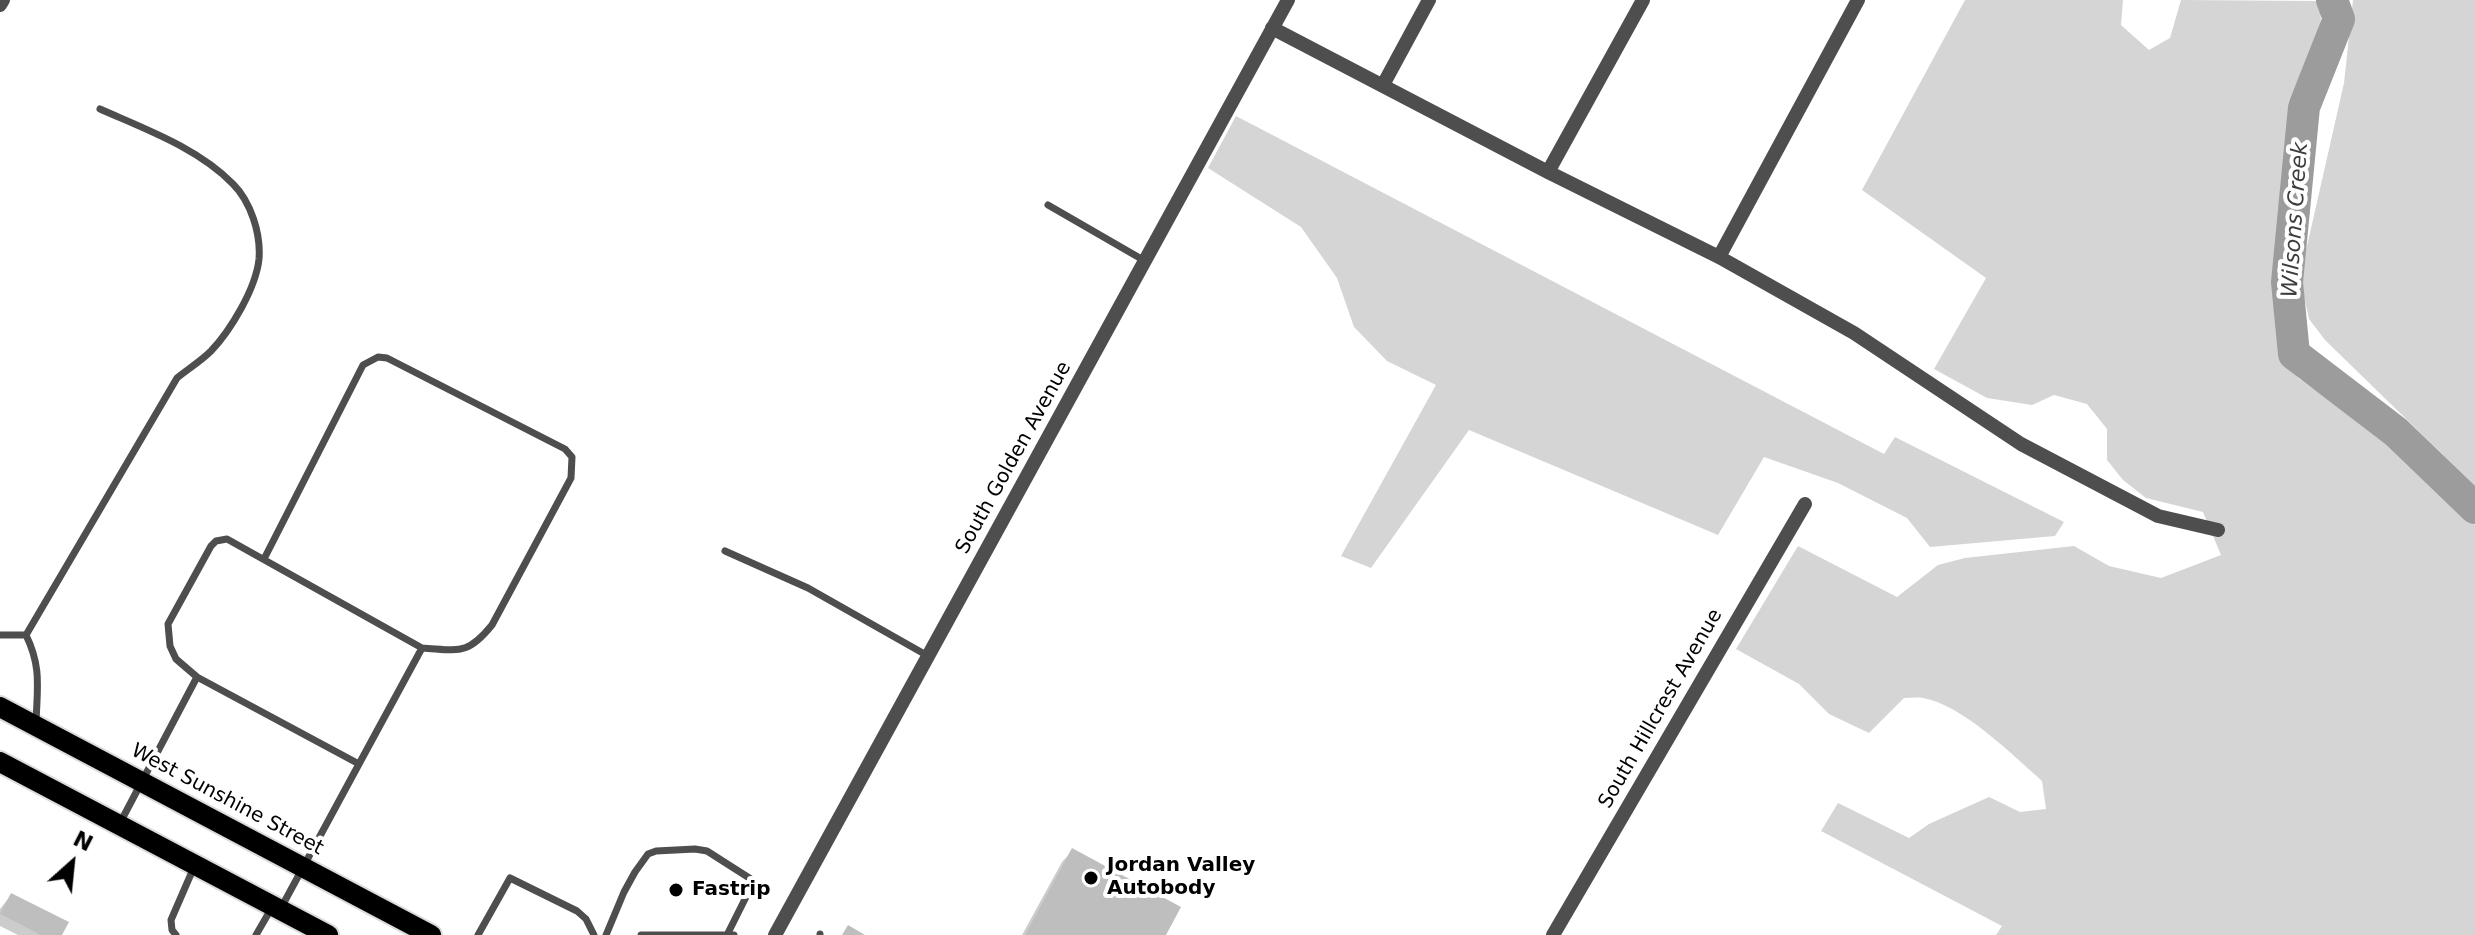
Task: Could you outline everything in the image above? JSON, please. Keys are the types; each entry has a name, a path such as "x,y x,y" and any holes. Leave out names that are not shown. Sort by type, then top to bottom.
{"main road":[{"name":"West Sunshine Street","path":"0,707 431,935"},
{"path":"0,762 319,933"}],"street":[{"name":"South Golden Avenue","path":"775,935 1288,0"},
{"path":"1383,85 1429,0"},
{"path":"1548,172 1643,0"},
{"path":"1719,257 1858,0"},
{"path":"1272,28 1719,257 1854,333 2021,444 2158,516 2218,530"},
{"name":"South Hillcrest Avenue","path":"1553,935 1805,504"}],"lane":[{"path":"26,635 177,378 211,351 238,315 259,259 255,226 245,200 233,184 207,163 165,138 100,109"},
{"path":"1048,205 1145,261"},
{"path":"264,559 363,365 378,357 387,358 565,449 572,457 571,478 492,625 479,640 462,650 422,648 227,539 216,541 211,546 168,624 170,646 176,659 197,677 359,764"},
{"path":"725,551 808,588 928,656"},
{"path":"0,635 26,635"},
{"path":"26,635 38,668 35,726"},
{"path":"256,935 302,867 422,648"},
{"path":"118,824 197,677"},
{"path":"617,935 605,935 624,892 648,854 695,849 707,851 754,881 727,935"},
{"path":"176,935 171,920 195,865"},
{"path":"478,935 510,878 577,911 586,919 594,935"},
{"path":"641,935 734,935"}],"shaded area":[{"path":"1965,0 2123,0 2121,25 2149,50 2170,38 2181,0 2320,1 2321,26 2288,103 2287,181 2273,291 2279,344 2298,378 2382,437 2475,525 2475,935 1996,935 2002,926 1821,831 1838,803 1909,838 1929,824 1989,797 2020,812 2046,809 2042,781 1986,732 1954,710 1923,698 1904,698 1869,733 1829,714 1799,684 1736,649 1798,546 1897,597 1938,565 1965,558 2074,546 2109,566 2161,578 2221,555 2203,512 2146,498 2123,480 2107,460 2107,429 2087,404 2054,395 2032,405 1987,398 1934,369 1986,278 1862,190"},
{"path":"2353,0 2475,0 2475,486 2325,340 2309,319 2300,277 2344,83"},
{"path":"1236,116 1884,454 1895,437 2064,522 2055,536 1930,547 1907,518 1838,483 1764,457 1718,535 1469,430 1371,568 1341,556 1436,385 1387,361 1354,327 1337,278 1301,227 1208,168"}],"building":[{"name":"Jordan Valley Autobody","path":"1072,848 1181,907 1166,935 1025,935"},
{"path":"11,893 69,922 62,935 41,935 0,914"},
{"path":"848,925 865,935 842,935"}],"waterway":[{"name":"Wilsons Creek","path":"2332,0 2339,19 2304,107 2287,282 2294,354 2396,432 2475,508"}],"place":[{"name":"Jordan Valley Autobody","path":"1091,878"},
{"name":"Fastrip","path":"676,890"}]}
